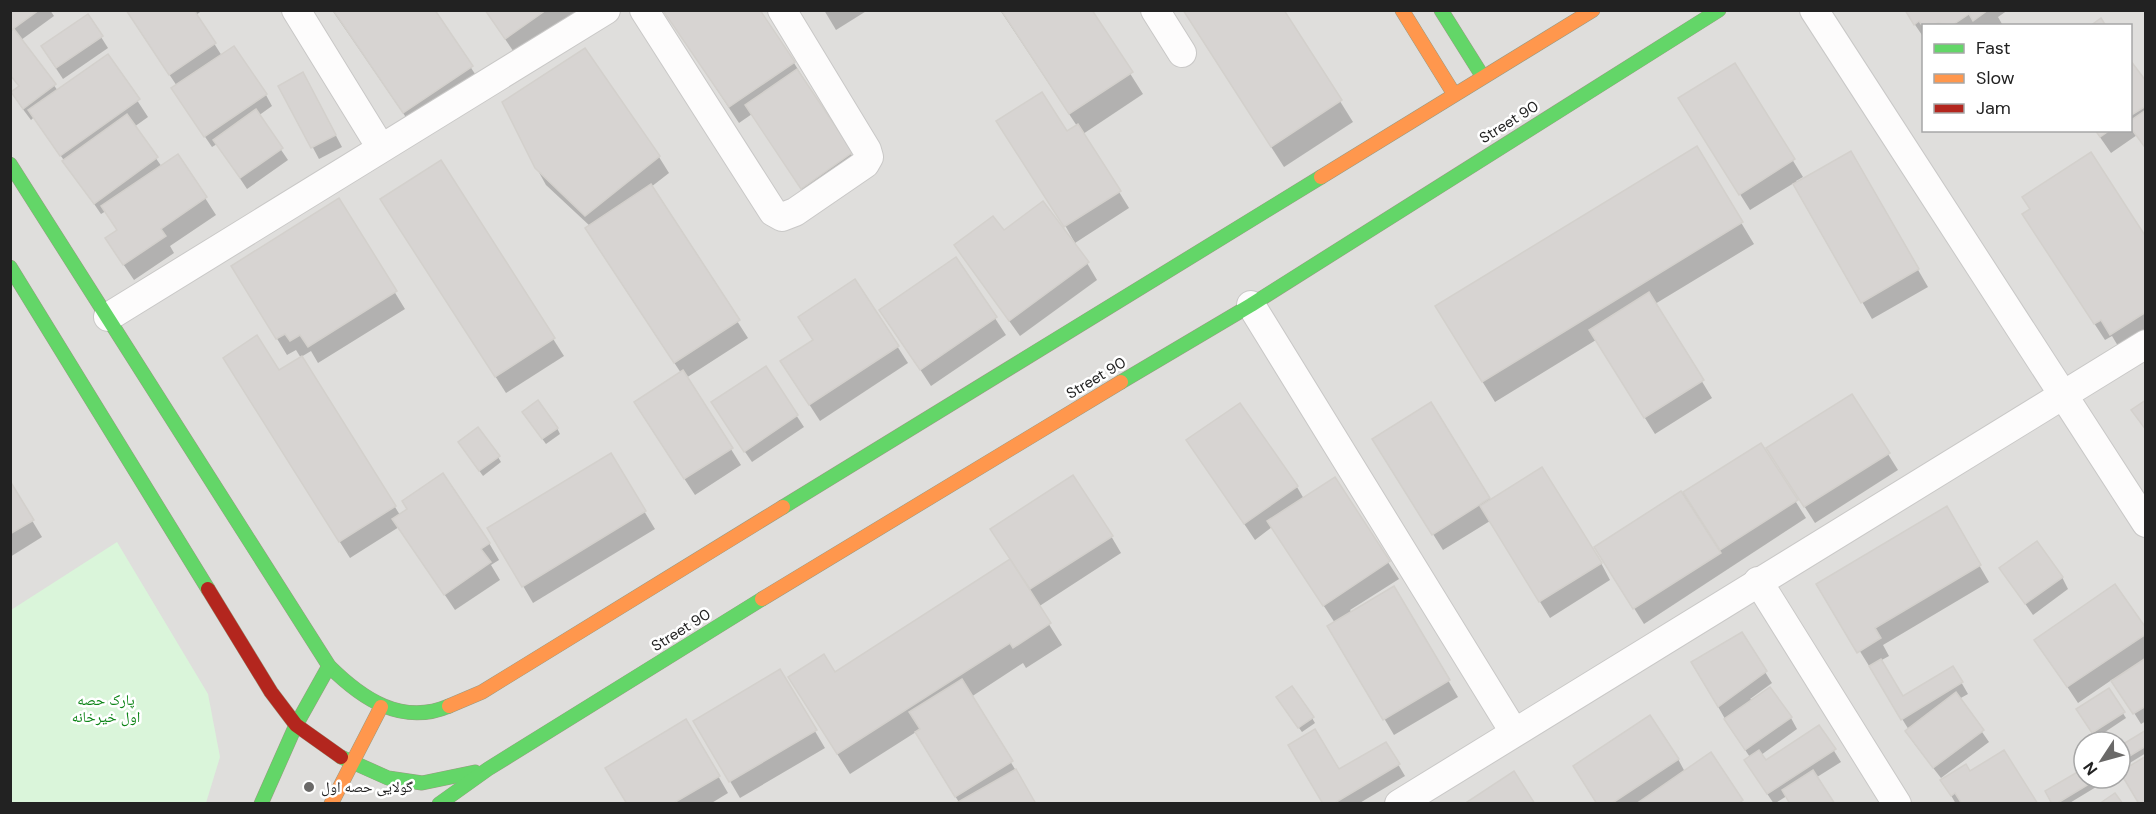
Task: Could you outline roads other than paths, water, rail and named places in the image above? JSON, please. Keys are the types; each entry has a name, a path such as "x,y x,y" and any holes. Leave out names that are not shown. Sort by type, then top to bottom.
{"main road":[{"path":"1402,10 1454,94"},
{"path":"1441,10 1483,77"},
{"path":"10,164 329,666 350,687 381,707 432,713 482,692 1593,10"},
{"name":"Street 90","path":"439,804 488,769 926,498 1251,305 1719,10"},
{"path":"10,267 271,693 296,725 351,763 388,778 422,783 488,769"},
{"path":"261,804 296,725 329,666"},
{"path":"331,804 381,707"}],"street":[{"path":"296,10 381,148"},
{"path":"108,317 606,10"},
{"path":"644,10 773,212 782,217 856,170 869,158 867,150 782,10"},
{"path":"1155,10 1182,53"},
{"path":"1814,10 2145,523"},
{"path":"1251,305 1514,732"},
{"path":"1399,804 2145,344"},
{"path":"1758,581 1897,804"}],"place":[{"name":"گولایی حصه اول","path":"309,787"}],"park label":[{"name":"پارک حصه اول خیرخانه","path":"106,708"}]}
